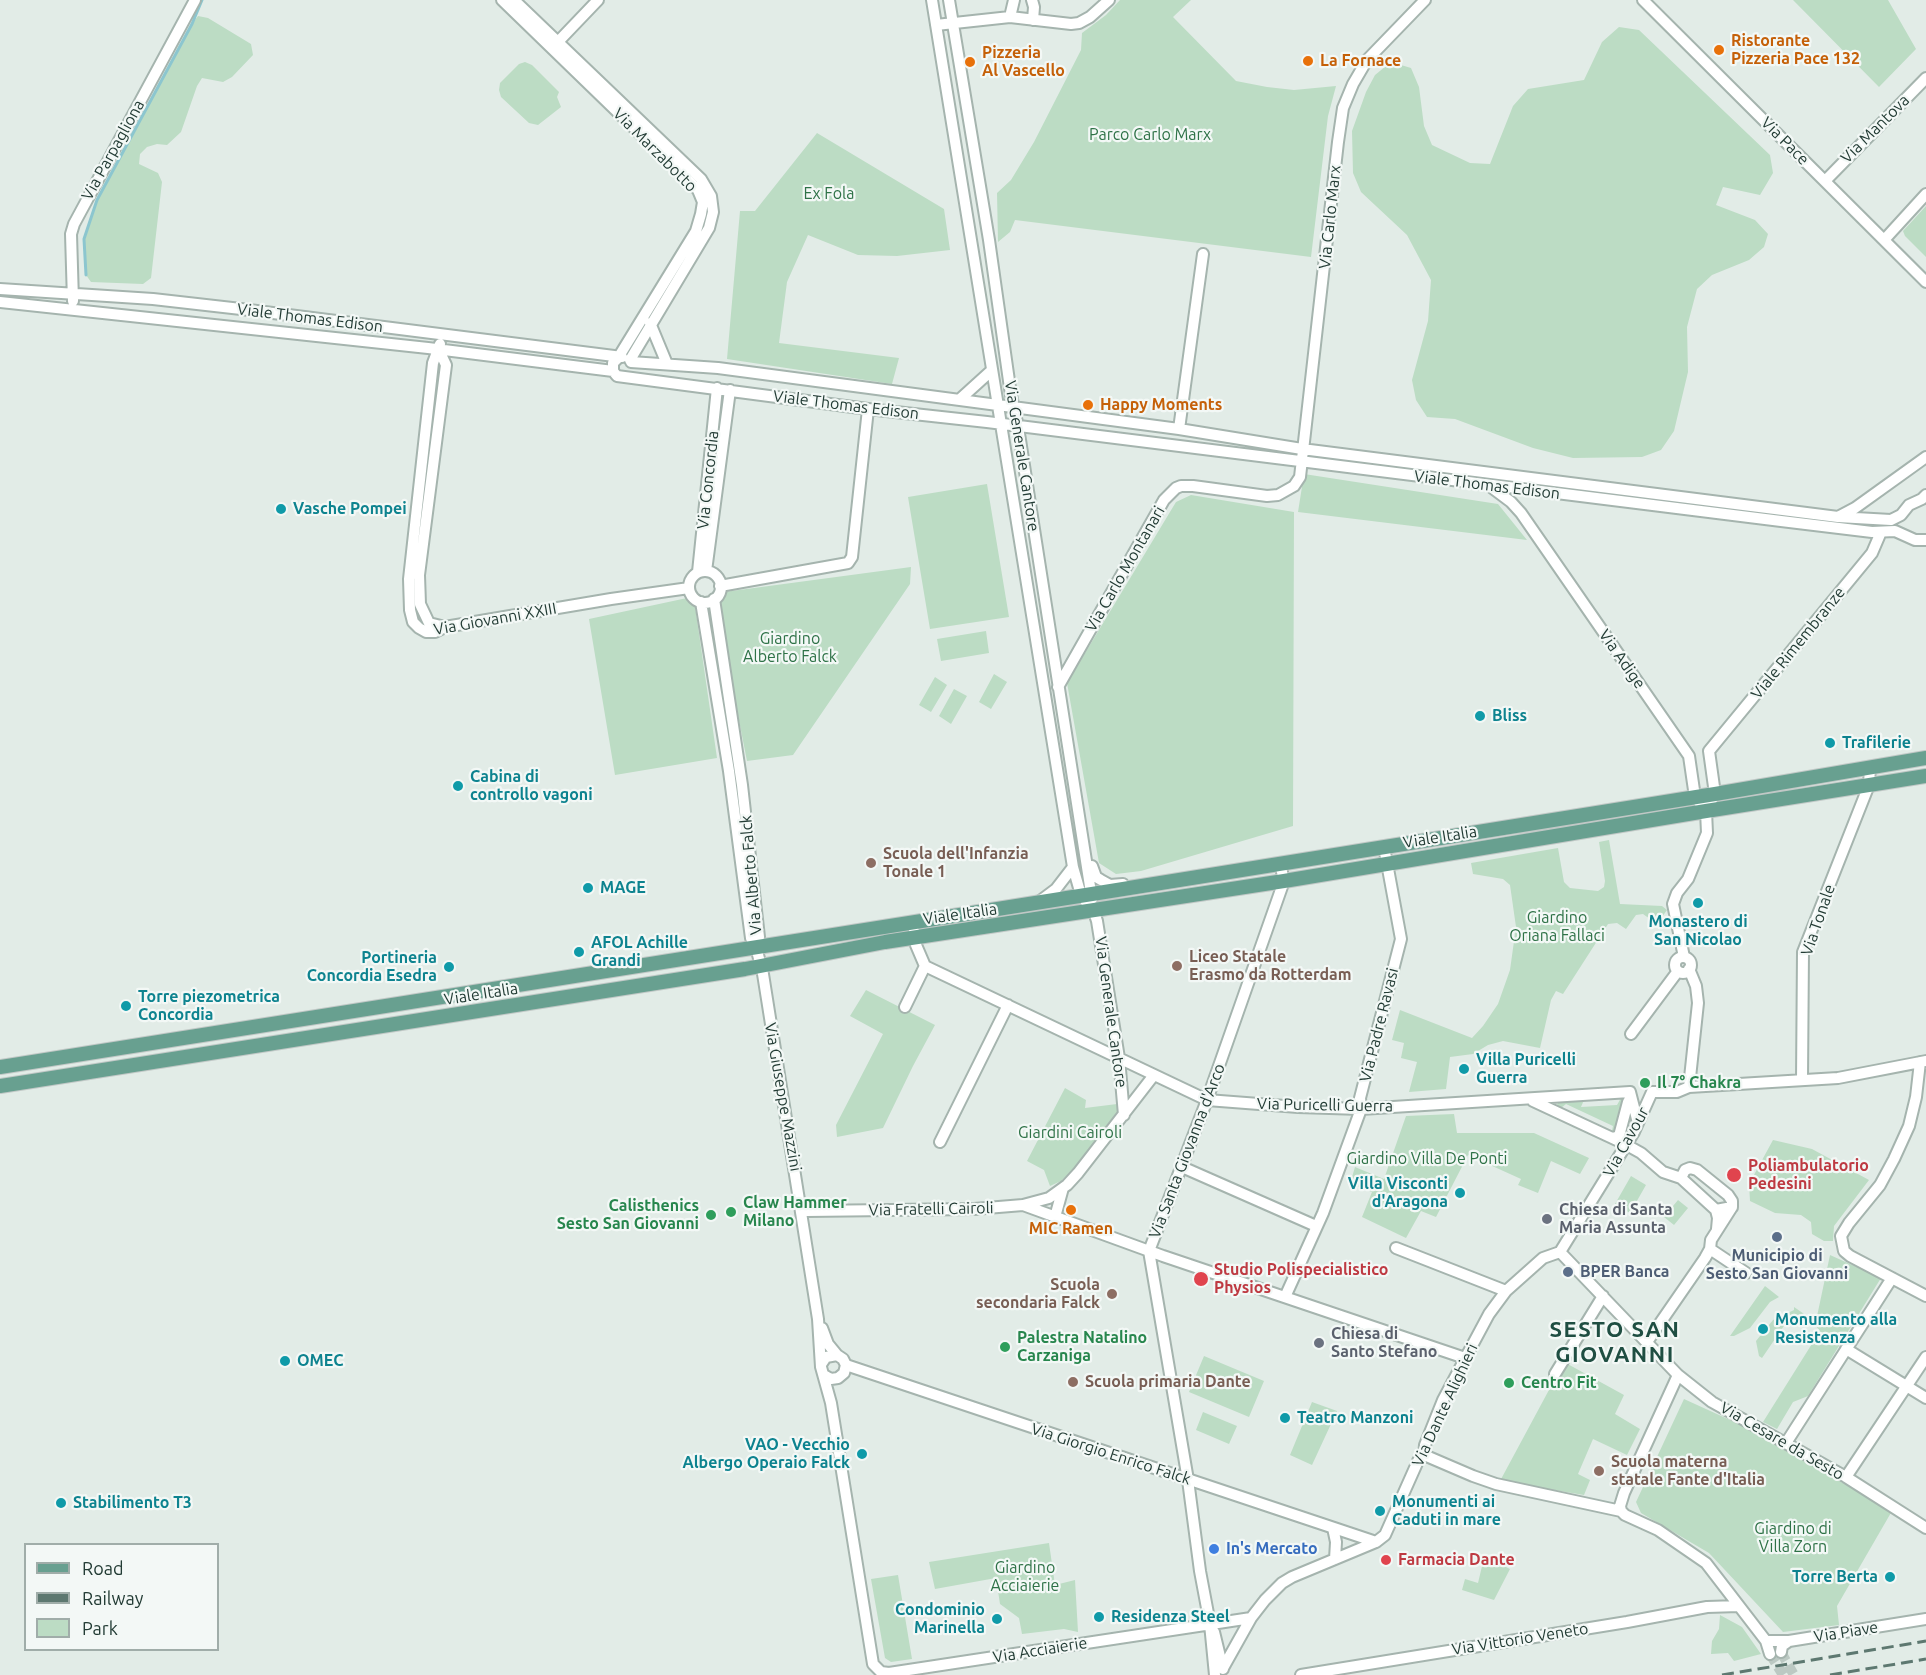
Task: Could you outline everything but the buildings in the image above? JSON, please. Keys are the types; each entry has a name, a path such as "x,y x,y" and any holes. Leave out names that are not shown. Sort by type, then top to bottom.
{"main road":[{"name":"Viale Italia","path":"0,1067 1038,903 1926,758"},
{"name":"Viale Italia","path":"0,1086 762,966 915,938 1284,881 1926,776"}],"street":[{"name":"Via Parpagliona","path":"72,310 74,294 71,234 74,224 195,0"},
{"name":"Via Marzabotto","path":"502,0 555,45 701,179 711,196 713,212 709,228 626,360"},
{"name":"Via Marzabotto","path":"514,0 555,45 698,190 703,202 696,231 626,360"},
{"path":"555,45 598,0"},
{"name":"Via Generale Cantore","path":"932,0 1072,867 1097,921 1119,1058 1124,1115"},
{"name":"Via Generale Cantore","path":"949,0 1084,846 1086,895"},
{"path":"1010,17 1014,0"},
{"path":"1032,0 1033,20"},
{"path":"936,25 1010,17 1061,24 1079,23 1090,17 1109,0"},
{"name":"Via Carlo Marx","path":"1302,461 1343,108 1366,60 1425,0"},
{"name":"Via Pace","path":"1643,0 1926,282"},
{"name":"Via Mantova","path":"1825,181 1926,78"},
{"path":"1884,240 1926,194"},
{"path":"1179,429 1203,254"},
{"name":"Viale Thomas Edison","path":"0,290 153,299 241,309 626,360 718,368 1179,429 1302,448 1838,517 1888,521 1921,502"},
{"name":"Viale Thomas Edison","path":"0,302 613,371"},
{"path":"650,323 667,364"},
{"path":"439,350 441,335"},
{"name":"Via Giovanni XXIII","path":"439,350 446,365 419,584 420,603 429,623 445,627 689,588"},
{"path":"626,360 632,370 627,376 621,377 613,371 613,363 626,360"},
{"path":"958,400 991,371"},
{"name":"Viale Thomas Edison","path":"627,376 868,409 1485,485 1881,532 1895,531 1915,540 1926,540"},
{"name":"Via Concordia","path":"702,572 717,388"},
{"name":"Via Concordia","path":"702,572 729,390"},
{"path":"720,586 848,563 852,557 868,409"},
{"path":"1064,433 1067,414"},
{"path":"1838,517 1848,513 1926,457"},
{"name":"Via Carlo Montanari","path":"1058,687 1164,500 1173,490 1181,486 1193,486 1267,496 1278,495 1294,486 1300,477 1302,461"},
{"path":"1521,513 1519,502 1522,489 1536,479"},
{"name":"Via Adige","path":"1485,485 1506,498 1521,513 1689,756 1695,797 1706,811"},
{"path":"1921,502 1926,495"},
{"path":"1904,510 1901,524 1909,536"},
{"name":"Viale Rimembranze","path":"1709,751 1872,552 1881,532"},
{"path":"702,572 714,574 720,586 714,600 701,602 694,598 689,588 690,581 702,572"},
{"name":"Via Alberto Falck","path":"714,600 742,785 759,937 756,947"},
{"name":"Via Alberto Falck","path":"701,602 729,771 751,938 756,947"},
{"path":"1689,756 1709,751 1715,794 1706,811 1707,833 1688,879 1677,892 1673,907 1684,957 1679,958 1676,962 1696,986 1698,1003 1689,1087 1838,1078 1923,1062 1909,1126 1894,1159 1880,1185 1841,1236 1844,1251 1850,1256 1926,1296"},
{"name":"Via Tonale","path":"1802,1079 1803,952 1869,785 1870,767"},
{"name":"Viale Italia","path":"1084,846 1096,877 1110,885 1158,878 1171,880"},
{"name":"Via Padre Ravasi","path":"1285,1297 1323,1213 1361,1109 1360,1098 1401,939 1384,847"},
{"path":"1280,863 1284,881"},
{"path":"1038,903 1056,889 1072,867"},
{"name":"Via Santa Giovanna d'Arco","path":"1210,1624 1149,1251 1208,1100 1284,881"},
{"path":"905,1007 925,966 915,938 913,922"},
{"name":"Via Giuseppe Mazzini","path":"756,947 762,966 801,1200 822,1363 829,1377 831,1403 873,1665"},
{"name":"Via Puricelli Guerra","path":"925,966 1208,1100 1361,1109 1630,1092 1631,1098"},
{"path":"1631,1034 1684,970"},
{"path":"940,1142 1008,1005"},
{"name":"Via Fratelli Cairoli","path":"801,1200 806,1211 974,1209 1023,1205 1049,1198 1064,1188 1078,1173 1154,1075"},
{"name":"Via Cavour","path":"1560,1252 1626,1145 1652,1092 1677,1092 1689,1087"},
{"path":"1555,1111 1552,1104 1558,1097"},
{"path":"1631,1098 1638,1123"},
{"name":"Via Cavour","path":"1611,1138 1619,1136 1631,1098"},
{"path":"1530,1099 1626,1145 1641,1153 1663,1172 1681,1178 1716,1210 1717,1231"},
{"path":"1611,1138 1618,1158"},
{"path":"1182,1167 1316,1226"},
{"path":"1647,1342 1710,1249 1711,1240 1732,1207 1728,1194 1697,1170 1690,1168 1685,1170 1681,1178"},
{"name":"Via Fratelli Cairoli","path":"1055,1217 1064,1188"},
{"path":"1023,1205 1149,1251 1465,1358"},
{"path":"1716,1210 1732,1207"},
{"path":"1396,1248 1506,1291"},
{"path":"1710,1249 1746,1273"},
{"name":"Via Dante Alighieri","path":"1376,1542 1385,1535 1418,1461 1424,1455 1425,1445 1443,1400 1489,1314 1506,1291 1543,1258 1560,1252"},
{"name":"Via Cesare da Sesto","path":"1560,1252 1678,1376 1712,1402 1846,1477 1926,1528"},
{"path":"1786,1443 1892,1278"},
{"path":"1554,1374 1603,1296"},
{"name":"Via Giuseppe Mazzini","path":"818,1319 828,1344 846,1365"},
{"path":"1846,1349 1926,1398"},
{"path":"822,1363 826,1357 837,1355"},
{"path":"1846,1477 1926,1357"},
{"path":"829,1377 842,1376 846,1365"},
{"name":"Via Giorgio Enrico Falck","path":"846,1365 1376,1542"},
{"path":"1678,1376 1624,1493 1621,1510 1625,1515 1658,1530 1699,1556 1718,1577 1775,1653 1790,1641"},
{"path":"1424,1455 1496,1484 1621,1510"},
{"path":"1333,1528 1336,1542 1335,1559"},
{"path":"1220,1673 1251,1618 1282,1583 1376,1542"},
{"name":"Via Vittorio Veneto","path":"1301,1675 1707,1607 1740,1606"},
{"name":"Via Acciaierie","path":"873,1665 881,1672 889,1673 1251,1618"},
{"name":"Via Piave","path":"1766,1641 1790,1641 1926,1619"},
{"path":"1210,1624 1213,1658 1218,1664 1220,1673"},
{"path":"1210,1624 1217,1641 1220,1673"}],"green space":[{"name":"Parco Carlo Marx","path":"1120,0 1191,0 1173,17 1236,81 1294,90 1336,86 1328,116 1311,257 1015,220 1010,232 998,242 997,193 1011,180 1034,142 1081,50 1082,33 1106,15"},
{"path":"1793,0 1888,0 1916,49 1879,87"},
{"path":"198,16 208,18 251,44 253,55 232,77 223,82 202,78 181,132 167,145 157,144 147,147 140,154 139,164 158,173 162,182 151,278 143,284 91,282 86,275 84,239 97,200"},
{"path":"1619,27 1639,30 1770,155 1773,173 1760,195 1723,187 1716,205 1755,220 1768,234 1764,247 1749,260 1712,275 1697,289 1687,327 1688,372 1674,431 1661,450 1642,457 1573,458 1533,448 1455,419 1427,417 1416,400 1412,380 1428,321 1431,280 1407,235 1361,192 1353,173 1352,131 1366,92 1375,75 1391,62 1411,68 1419,87 1424,126 1432,145 1470,163 1490,164 1513,106 1528,89 1584,80 1602,42"},
{"path":"525,62 532,65 559,92 557,97 561,107 538,125 529,123 501,97 499,90 500,83 519,64"},
{"name":"Ex Fola","path":"817,133 944,209 950,250 897,256 858,255 808,235 787,282 779,343 899,358 892,384 727,359 740,211 755,211"},
{"path":"1926,206 1926,257 1905,236 1903,231"},
{"path":"1304,474 1498,504 1527,540 1298,512"},
{"path":"987,484 1009,617 930,629 908,497"},
{"path":"1191,495 1294,512 1293,826 1141,871 1116,874 1099,863 1067,683 1176,502"},
{"name":"Giardino Alberto Falck","path":"911,567 910,584 793,755 747,761 716,604 724,592"},
{"name":"Giardino Alberto Falck","path":"687,598 695,606 717,758 615,775 589,619"},
{"path":"986,631 989,653 941,661 937,639"},
{"path":"994,674 1007,682 991,709 979,702"},
{"path":"935,677 947,685 931,712 919,705"},
{"path":"954,689 967,696 951,724 939,716"},
{"name":"Giardino Oriana Fallaci","path":"1609,840 1620,904 1662,906 1667,910 1657,924 1643,914 1636,915 1626,929 1617,923 1608,924 1563,994 1556,991 1551,1000 1540,1048 1503,1041 1488,1045 1473,1054 1450,1057 1446,1089 1409,1092 1417,1062 1401,1058 1404,1043 1392,1040 1400,1010 1472,1038 1498,1004 1510,970 1516,927 1510,885 1503,879 1473,874 1471,863 1558,848 1564,882 1570,888 1598,891 1604,887 1605,881 1599,842"},
{"path":"866,990 935,1025 883,1128 837,1137 836,1125 883,1034 850,1016"},
{"name":"Giardini Cairoli","path":"1065,1088 1086,1100 1085,1108 1117,1104 1117,1112 1075,1168 1061,1181 1050,1186 1044,1170 1027,1161"},
{"path":"1621,1098 1623,1099 1614,1133 1613,1126 1566,1104 1561,1108 1557,1105 1584,1100 1581,1107 1617,1105"},
{"name":"Giardino Villa De Ponti","path":"1454,1114 1457,1133 1534,1133 1589,1158 1580,1174 1551,1161 1538,1193 1518,1185 1521,1179 1468,1155 1436,1217 1421,1211 1406,1238 1362,1217 1372,1192 1350,1184 1355,1167 1384,1179 1406,1116"},
{"path":"1773,1140 1812,1149 1869,1180 1834,1226 1833,1241 1824,1241 1812,1234 1811,1222 1801,1215 1775,1213 1750,1201 1749,1184"},
{"path":"1631,1176 1646,1185 1630,1213 1615,1204"},
{"path":"1678,1200 1688,1208 1674,1225 1664,1217"},
{"path":"1830,1255 1881,1278 1808,1396 1793,1402 1777,1429 1763,1422 1820,1331 1816,1326 1816,1321"},
{"path":"1765,1286 1779,1297 1770,1302 1750,1328 1730,1336"},
{"path":"1794,1307 1810,1318 1807,1326 1790,1317 1762,1358 1759,1356 1756,1341 1773,1320 1794,1310"},
{"path":"1204,1356 1264,1381 1249,1417 1189,1392"},
{"path":"1564,1362 1624,1395 1615,1414 1640,1429 1627,1455 1593,1439 1578,1474 1590,1480 1584,1495 1500,1481"},
{"name":"Giardino di Villa Zorn","path":"1684,1399 1741,1425 1892,1511 1837,1606 1839,1625 1783,1632 1709,1553 1641,1513 1636,1502"},
{"path":"1312,1402 1337,1411 1312,1465 1290,1455"},
{"path":"1203,1412 1237,1426 1229,1444 1196,1430"},
{"name":"Giardino Acciaierie","path":"1049,1543 1055,1585 1075,1580 1078,1632 1064,1629 1022,1634 1019,1618 1000,1604 996,1578 935,1589 929,1562"},
{"path":"1476,1552 1510,1569 1494,1600 1462,1590 1465,1579 1478,1583 1483,1562 1474,1558"},
{"path":"898,1575 912,1659 891,1662 885,1658 871,1579"},
{"path":"1720,1615 1742,1627 1761,1654 1734,1661 1728,1653 1711,1654 1712,1641 1719,1629"}],"waterway":[{"path":"86,275 84,239 97,200 192,24 202,0"}],"tunnel":[{"path":"1781,1652 1794,1675"},
{"path":"1770,1654 1783,1675"}],"railway":[{"path":"1722,1675 1926,1641"},
{"path":"1830,1675 1926,1659"}],"place":[{"name":"Ristorante Pizzeria Pace 132","path":"1719,50"},
{"name":"La Fornace","path":"1308,61"},
{"name":"Pizzeria Al Vascello","path":"970,62"},
{"name":"Happy Moments","path":"1088,405"},
{"name":"Vasche Pompei","path":"281,509"},
{"name":"Bliss","path":"1480,716"},
{"name":"Trafilerie","path":"1830,743"},
{"name":"Cabina di controllo vagoni","path":"458,786"},
{"name":"Scuola dell'Infanzia Tonale 1","path":"871,863"},
{"name":"MAGE","path":"588,888"},
{"name":"Monastero di San Nicolao","path":"1698,903"},
{"name":"AFOL Achille Grandi","path":"579,952"},
{"name":"Liceo Statale Erasmo da Rotterdam","path":"1177,966"},
{"name":"Portineria Concordia Esedra","path":"449,967"},
{"name":"Torre piezometrica Concordia","path":"126,1006"},
{"name":"Villa Puricelli Guerra","path":"1464,1069"},
{"name":"Il 7° Chakra","path":"1645,1083"},
{"name":"Poliambulatorio Pedesini","path":"1734,1175"},
{"name":"Villa Visconti d'Aragona","path":"1460,1193"},
{"name":"MIC Ramen","path":"1071,1210"},
{"name":"Claw Hammer Milano","path":"731,1212"},
{"name":"Calisthenics Sesto San Giovanni","path":"711,1215"},
{"name":"Chiesa di Santa Maria Assunta","path":"1547,1219"},
{"name":"Municipio di Sesto San Giovanni","path":"1777,1237"},
{"name":"BPER Banca","path":"1568,1272"},
{"name":"Studio Polispecialistico Physios","path":"1201,1279"},
{"name":"Scuola secondaria Falck","path":"1112,1294"},
{"name":"Monumento alla Resistenza","path":"1763,1329"},
{"name":"Chiesa di Santo Stefano","path":"1319,1343"},
{"name":"Palestra Natalino Carzaniga","path":"1005,1347"},
{"name":"OMEC","path":"285,1361"},
{"name":"Scuola primaria Dante","path":"1073,1382"},
{"name":"Centro Fit","path":"1509,1383"},
{"name":"Teatro Manzoni","path":"1285,1418"},
{"name":"VAO - Vecchio Albergo Operaio Falck","path":"862,1454"},
{"name":"Scuola materna statale Fante d'Italia","path":"1599,1471"},
{"name":"Stabilimento T3","path":"61,1503"},
{"name":"Monumenti ai Caduti in mare","path":"1380,1511"},
{"name":"In's Mercato","path":"1214,1549"},
{"name":"Farmacia Dante","path":"1386,1560"},
{"name":"Torre Berta","path":"1890,1577"},
{"name":"Residenza Steel","path":"1099,1617"},
{"name":"Condominio Marinella","path":"997,1619"}],"district":[{"name":"SESTO SAN GIOVANNI","path":"1615,1342"}]}
